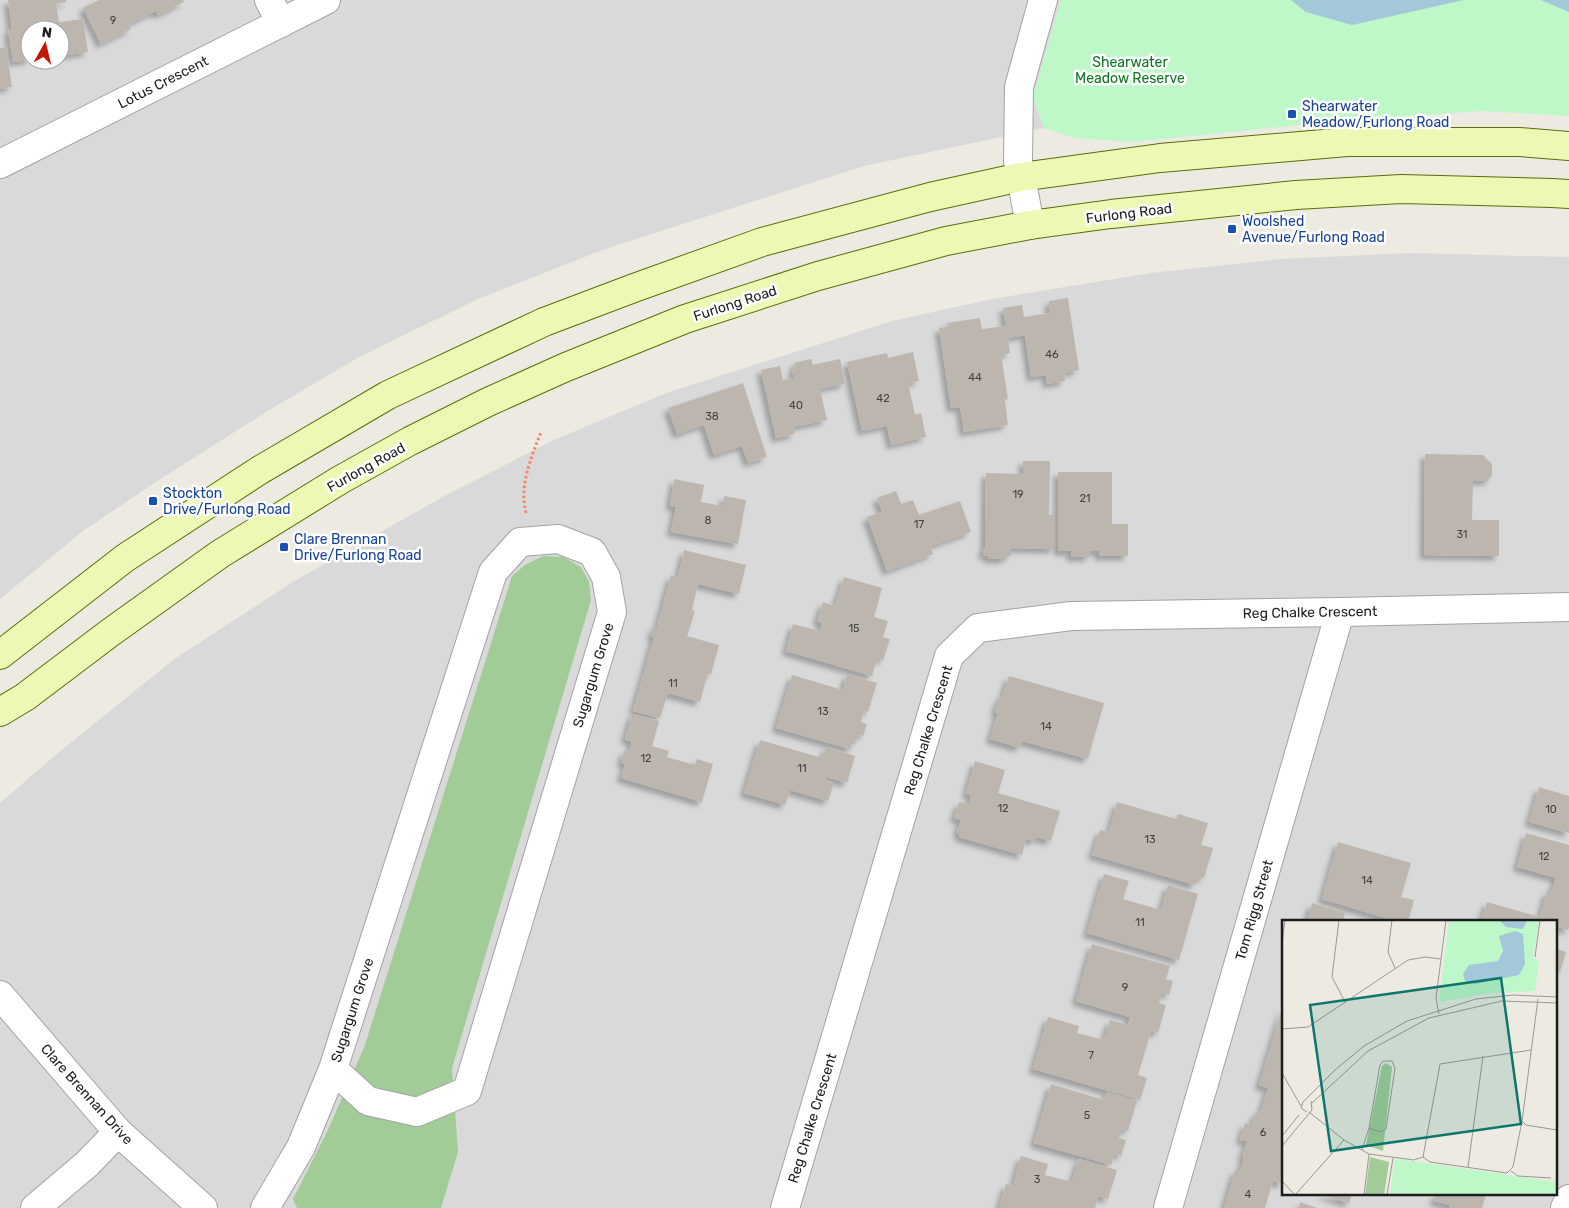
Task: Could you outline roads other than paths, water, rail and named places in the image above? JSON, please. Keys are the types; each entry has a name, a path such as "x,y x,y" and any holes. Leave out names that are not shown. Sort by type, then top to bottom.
{"main road":[{"path":"0,655 125,558 260,470 388,395 544,322 762,242 930,197 1021,177 1160,158 1347,142 1520,142 1569,146"},
{"name":"Furlong Road","path":"0,712 25,697 111,632 220,554 340,480 410,441 488,402 566,367 685,319 818,276 937,244 1030,226 1111,214 1296,195 1401,190 1569,194"}],"street":[{"name":"Lotus Crescent","path":"0,164 275,11 326,0"},
{"path":"1030,226 1018,161 1019,87 1044,0"},
{"name":"Sugargum Grove","path":"265,1208 301,1147 333,1069 493,572 520,542 558,538 592,552 606,577 612,612 467,1091 417,1112 368,1101 333,1069"},
{"name":"Reg Chalke Crescent","path":"785,1208 949,656 978,628 1071,616 1569,607"},
{"name":"Tom Rigg Street","path":"1168,1208 1340,612"},
{"name":"Clare Brennan Drive","path":"0,995 118,1132 203,1208"},
{"path":"35,1208 87,1164 118,1132"},
{"path":"1565,1208 1569,1199"}],"water":[{"path":"1291,0 1464,0 1352,25 1306,12"},
{"path":"1541,0 1569,0 1569,12"}],"place":[{"name":"Shearwater Meadow/Furlong Road","path":"1292,114"},
{"name":"Woolshed Avenue/Furlong Road","path":"1232,229"},
{"name":"Stockton Drive/Furlong Road","path":"153,501"},
{"name":"Clare Brennan Drive/Furlong Road","path":"284,547"}],"park label":[{"name":"Shearwater Meadow Reserve","path":"1130,70"}]}
